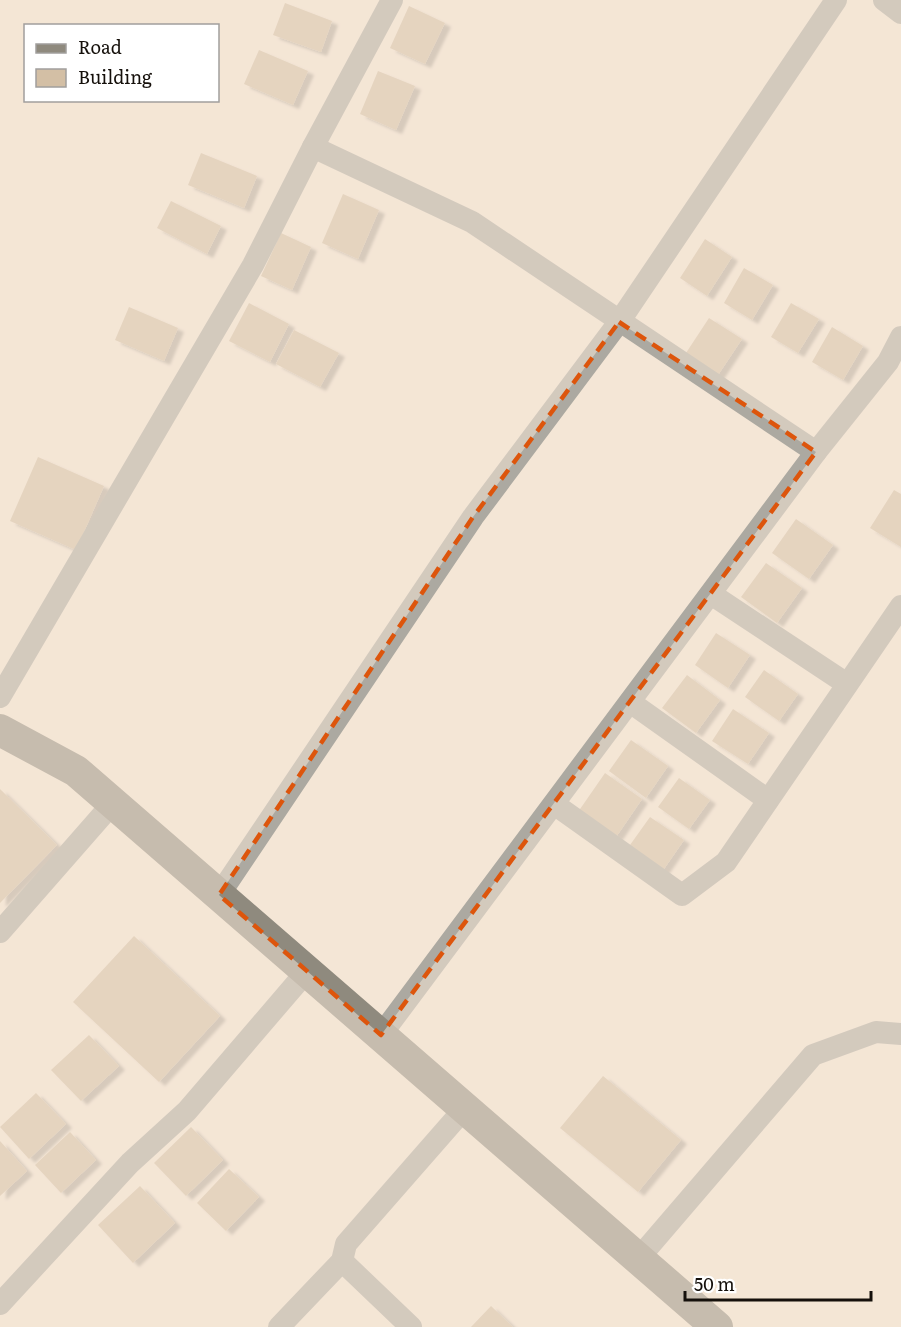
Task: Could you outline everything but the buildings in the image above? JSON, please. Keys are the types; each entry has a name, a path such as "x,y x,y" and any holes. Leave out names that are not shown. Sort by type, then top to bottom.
{"street":[{"path":"0,697 253,265 392,0"},
{"path":"219,895 473,518 619,322 836,0"},
{"path":"884,0 901,13"},
{"path":"313,147 472,222 816,452"},
{"path":"381,1035 816,452 895,366 901,337"},
{"path":"711,594 847,684"},
{"path":"554,804 682,895 726,862 901,606"},
{"path":"630,702 768,800"},
{"path":"0,730 76,771 717,1327"},
{"path":"0,932 113,803"},
{"path":"0,1304 130,1163 187,1111 307,971"},
{"path":"639,1260 813,1055 876,1032 901,1034"},
{"path":"279,1327 342,1261 346,1244 465,1108"},
{"path":"342,1261 411,1327"}],"highlighted area":[{"path":"619,322 816,452 381,1035 219,895 473,517"}]}
